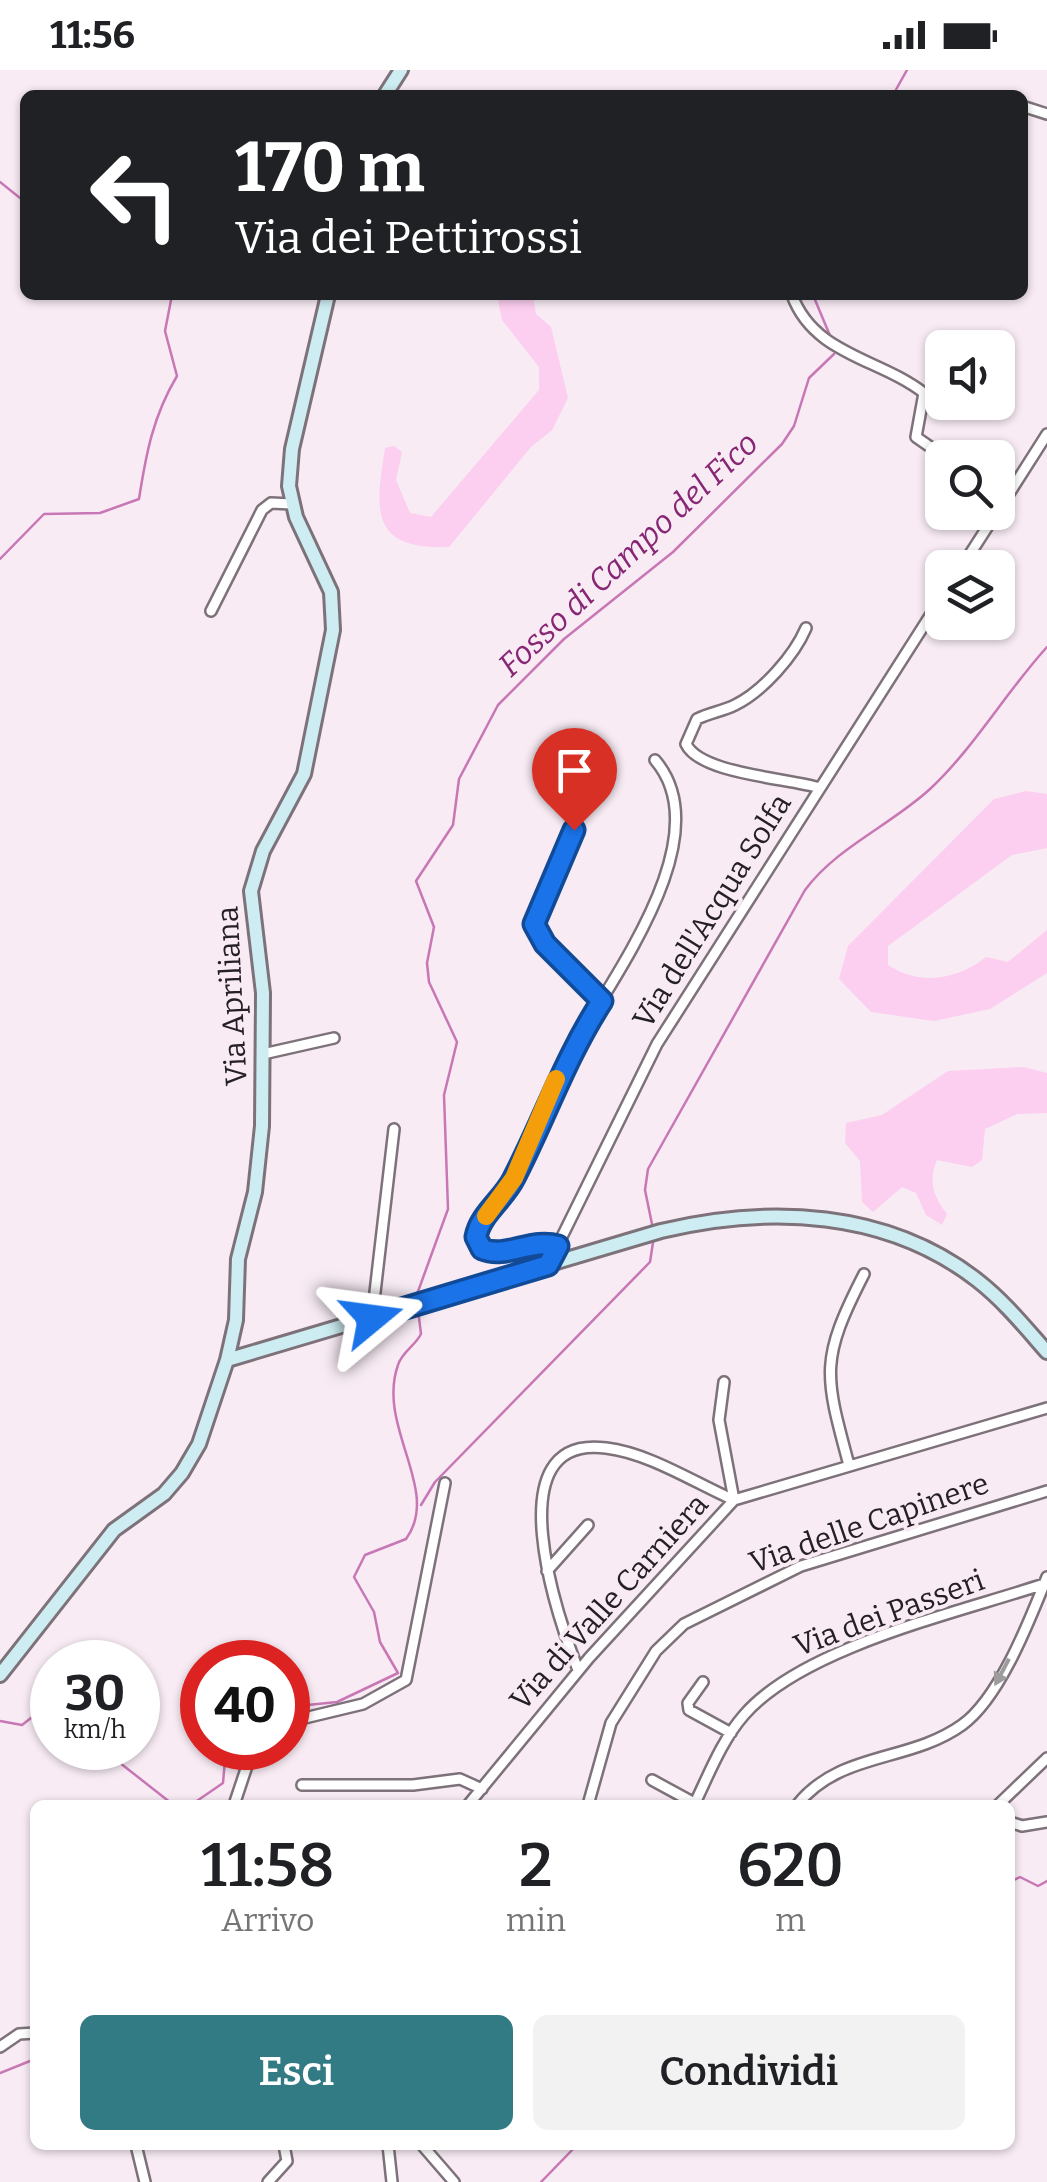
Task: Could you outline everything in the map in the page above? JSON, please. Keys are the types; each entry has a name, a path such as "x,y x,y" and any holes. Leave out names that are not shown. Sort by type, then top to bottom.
{"street":[{"name":"Via Apriliana","path":"0,1675 116,1527 164,1494 182,1473 203,1434 227,1360 236,1320 238,1258 260,1164 263,993 252,924 252,886 260,856 299,788 309,759 333,622 327,580 292,504 292,449 327,300"},
{"path":"795,300 814,331 842,351 924,393 926,402 915,433 925,441"},
{"path":"1015,477 1047,434"},
{"path":"211,611 262,510 272,503 292,504"},
{"name":"Via dell'Acqua Solfa","path":"548,1265 657,1044 925,624"},
{"path":"806,628 796,646 758,689 733,706 697,719 686,744 694,756 715,765 820,788"},
{"path":"558,1246 541,1243 494,1252 479,1246 476,1234 514,1178 561,1070 648,924 666,866 674,790 655,760"},
{"path":"578,766 574,830 534,920 545,944 602,1001"},
{"path":"263,1054 334,1038"},
{"path":"372,1318 394,1129"},
{"path":"227,1360 662,1231 758,1218 841,1218 863,1224 972,1276 1047,1352"},
{"path":"848,1465 829,1392 828,1366 835,1334 864,1274"},
{"path":"724,1382 718,1415 734,1500"},
{"name":"Via di Valle Carniera","path":"472,1800 578,1670 734,1500 1047,1408"},
{"path":"578,1670 538,1527 548,1482 558,1464 579,1450 620,1451 734,1500"},
{"path":"310,1717 363,1704 406,1680 445,1482"},
{"name":"Via delle Capinere","path":"589,1800 611,1723 656,1651 684,1624 801,1566 1047,1490"},
{"path":"548,1571 588,1525"},
{"path":"802,1800 829,1774 930,1742 968,1720 1001,1675 1046,1580"},
{"name":"Via dei Passeri","path":"699,1800 731,1733 764,1695 810,1664 1046,1580"},
{"path":"703,1682 688,1709 731,1733"},
{"path":"1003,1800 1047,1758"},
{"path":"236,1800 246,1770"},
{"path":"302,1786 413,1786 463,1780 482,1788"},
{"name":"Via dei Passeri","path":"652,1780 690,1800"},
{"path":"1015,1824 1047,1822"},
{"path":"0,2047 18,2034 30,2033"},
{"path":"137,2150 144,2182"},
{"path":"268,2182 288,2161 285,2150"},
{"path":"389,2150 392,2182"},
{"path":"426,2150 454,2182"}],"shaded area":[{"path":"498,300 534,300 536,314 551,327 568,398 552,430 531,447 449,547 404,542 391,534 380,508 385,448 394,446 402,452 396,480 410,513 431,517 539,390 539,367 502,320"},
{"path":"1026,791 1047,794 1047,848 1012,855 888,946 888,965 913,976 938,978 963,971 986,957 1008,962 1047,930 1047,973 990,1009 934,1021 871,1012 839,979 848,946 994,799"},
{"path":"1023,1067 1047,1073 1047,1113 1017,1114 985,1129 982,1160 972,1167 937,1160 935,1195 947,1214 942,1225 926,1215 916,1193 902,1187 873,1212 862,1202 860,1161 845,1143 846,1123 882,1115 948,1071"}],"waterway":[{"name":"Fosso di Campo del Fico","path":"896,90 907,70"},
{"path":"0,182 20,198"},
{"path":"0,559 44,514 100,513 139,499 152,436 177,376 165,331 171,300"},
{"name":"Fosso di Campo del Fico","path":"815,300 831,338"},
{"name":"Fosso di Campo del Fico","path":"416,1297 448,1209 444,1095 457,1042 429,982 427,963 434,927 416,881 453,825 459,779 498,705 564,639 673,552 782,444 794,426 809,378 834,354"},
{"path":"653,1229 645,1190 648,1169 805,890 833,861 915,802 946,773 1047,647"},
{"path":"421,1505 435,1482 650,1262 654,1236"},
{"name":"Fosso di Campo del Fico","path":"310,1705 337,1702 398,1673 380,1642 374,1612 354,1577 365,1555 406,1539 415,1520 417,1500 395,1411 394,1388 400,1360 421,1334 418,1310"},
{"path":"0,1721 22,1725 30,1719"},
{"path":"129,1770 167,1800"},
{"name":"Fosso di Campo del Fico","path":"198,1800 223,1783 224,1770"},
{"path":"1015,1880 1020,1877 1038,1886 1047,1881"},
{"name":"Fosso di Campo del Fico","path":"0,2073 30,2061"},
{"path":"541,2182 572,2150"}],"slow traffic":[{"path":"486,1216 514,1178 556,1079"}],"route":[{"path":"372,1318 548,1265 558,1246 541,1243 488,1252 476,1242 476,1237 479,1225 506,1193 561,1070 602,1001 545,944 534,924 574,830"}]}
